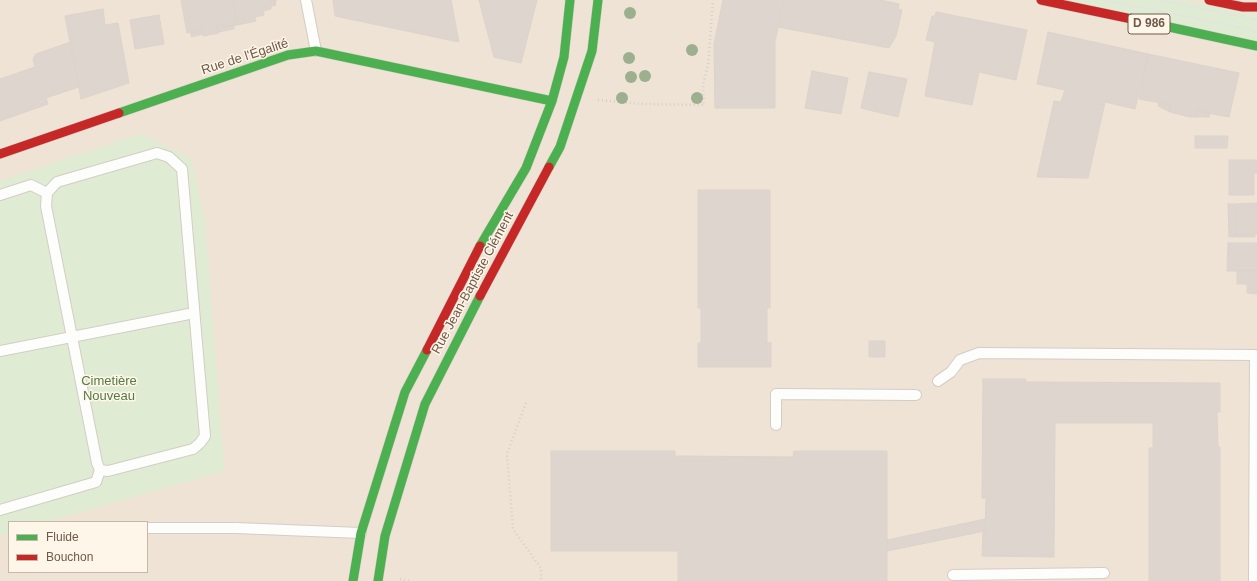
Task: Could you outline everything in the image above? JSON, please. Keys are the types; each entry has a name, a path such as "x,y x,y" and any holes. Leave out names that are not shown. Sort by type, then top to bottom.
{"main road":[{"name":"Rue Jean-Baptiste Clément","path":"353,581 361,533 405,392 487,233 526,168 552,101 564,56 570,0"},
{"name":"Rue Jean-Baptiste Clément","path":"378,581 385,536 410,449 425,404 473,309 560,147 592,51 598,0"},
{"name":"D 986","path":"1041,0 1257,46"},
{"path":"1209,0 1243,7 1257,7"},
{"name":"Rue de l'Égalité","path":"0,154 288,55 316,51 552,101"}],"lane":[{"path":"306,0 316,51"},
{"path":"0,510 96,482 100,470 97,463 46,206 47,192 57,182 157,153 169,157 182,169 205,436 200,443 193,448 108,471 100,470"},
{"path":"0,195 31,185 47,192"},
{"path":"0,351 194,313"},
{"path":"938,380 951,372 960,360 979,353 1255,354 1254,581"},
{"path":"776,425 776,394 916,395"},
{"path":"148,528 236,528 361,533"},
{"path":"953,575 1104,573"}],"path":[{"path":"577,98 644,104 704,105 703,84 708,66 713,0"},
{"path":"526,403 507,454 513,529 541,568 541,581"}],"shaded area":[{"path":"0,0 1257,0 1257,581 0,581"}],"green space":[{"path":"1062,0 1182,0 1242,12 1257,13 1257,42"},
{"name":"Cimetière Nouveau","path":"140,134 191,158 205,220 224,471 50,521 8,521 8,533 0,536 0,181"}],"building":[{"path":"181,0 233,0 237,25 224,27 224,24 217,25 219,33 203,36 202,30 187,33"},
{"path":"233,0 275,0 276,5 271,6 271,9 263,11 264,15 255,17 256,21 237,25"},
{"path":"333,0 451,0 459,42 335,16"},
{"path":"479,0 537,0 521,63 494,57"},
{"path":"723,0 784,0 775,42 775,108 715,108 714,44"},
{"path":"784,0 880,0 899,4 898,9 902,10 896,36 889,48 778,27"},
{"path":"103,9 105,25 118,23 129,83 81,99 65,16"},
{"path":"936,12 1027,30 1016,80 979,72 972,105 925,96 935,42 926,40 932,16 935,16"},
{"path":"159,15 164,44 135,49 130,20"},
{"path":"224,24 224,27 234,25 234,29 218,32 217,25"},
{"path":"202,30 203,34 191,37 191,33"},
{"path":"1048,32 1148,54 1135,109 1105,102 1088,178 1037,177 1054,101 1061,102 1065,90 1037,84"},
{"path":"71,42 79,87 46,98 48,104 0,121 0,79 35,67 33,59 36,54"},
{"path":"1148,54 1239,73 1229,117 1198,111 1196,117 1190,117 1170,112 1171,105 1139,99"},
{"path":"812,71 848,78 841,114 805,108"},
{"path":"869,72 907,79 898,117 861,108"},
{"path":"1159,103 1171,105 1170,112 1158,106"},
{"path":"1198,111 1210,113 1209,117 1196,117"},
{"path":"1195,136 1228,136 1227,148 1195,148"},
{"path":"1229,160 1257,160 1257,173 1254,173 1254,195 1229,195"},
{"path":"698,190 770,190 770,308 767,308 767,343 771,342 771,367 698,367 698,343 701,343 701,308 698,308"},
{"path":"1257,203 1257,234 1235,235 1235,204"},
{"path":"1228,204 1235,204 1235,235 1255,234 1255,237 1229,237"},
{"path":"1228,243 1257,243 1257,271 1227,271"},
{"path":"1237,271 1257,271 1257,294 1247,293 1247,284 1237,284"},
{"path":"869,341 885,341 885,357 869,357"},
{"path":"983,379 1026,379 1026,382 1220,383 1220,412 1217,412 1218,447 1220,447 1220,581 1149,581 1149,448 1153,448 1153,423 1055,423 1054,557 982,556 983,532 985,532 986,498 982,498"},
{"path":"551,451 675,451 675,456 793,457 794,451 887,451 887,581 678,581 678,551 551,551"},
{"path":"985,519 985,531 887,551 887,540"}],"tram line":[{"path":"1104,0 1257,31"},
{"path":"1158,0 1257,20"}],"traffic: fast":[{"path":"480,246 526,168 552,101 564,57 570,0"},
{"path":"549,167 560,147 592,51 598,0"},
{"path":"1146,22 1257,46"},
{"path":"119,113 288,55 316,51 552,101"},
{"path":"378,581 385,536 425,404 480,296"},
{"path":"353,581 361,533 405,392 427,350"}],"traffic: jam":[{"path":"1041,0 1146,22"},
{"path":"1209,0 1243,7 1257,7"},
{"path":"0,154 119,113"},
{"path":"480,296 549,167"},
{"path":"427,350 480,246"}]}
